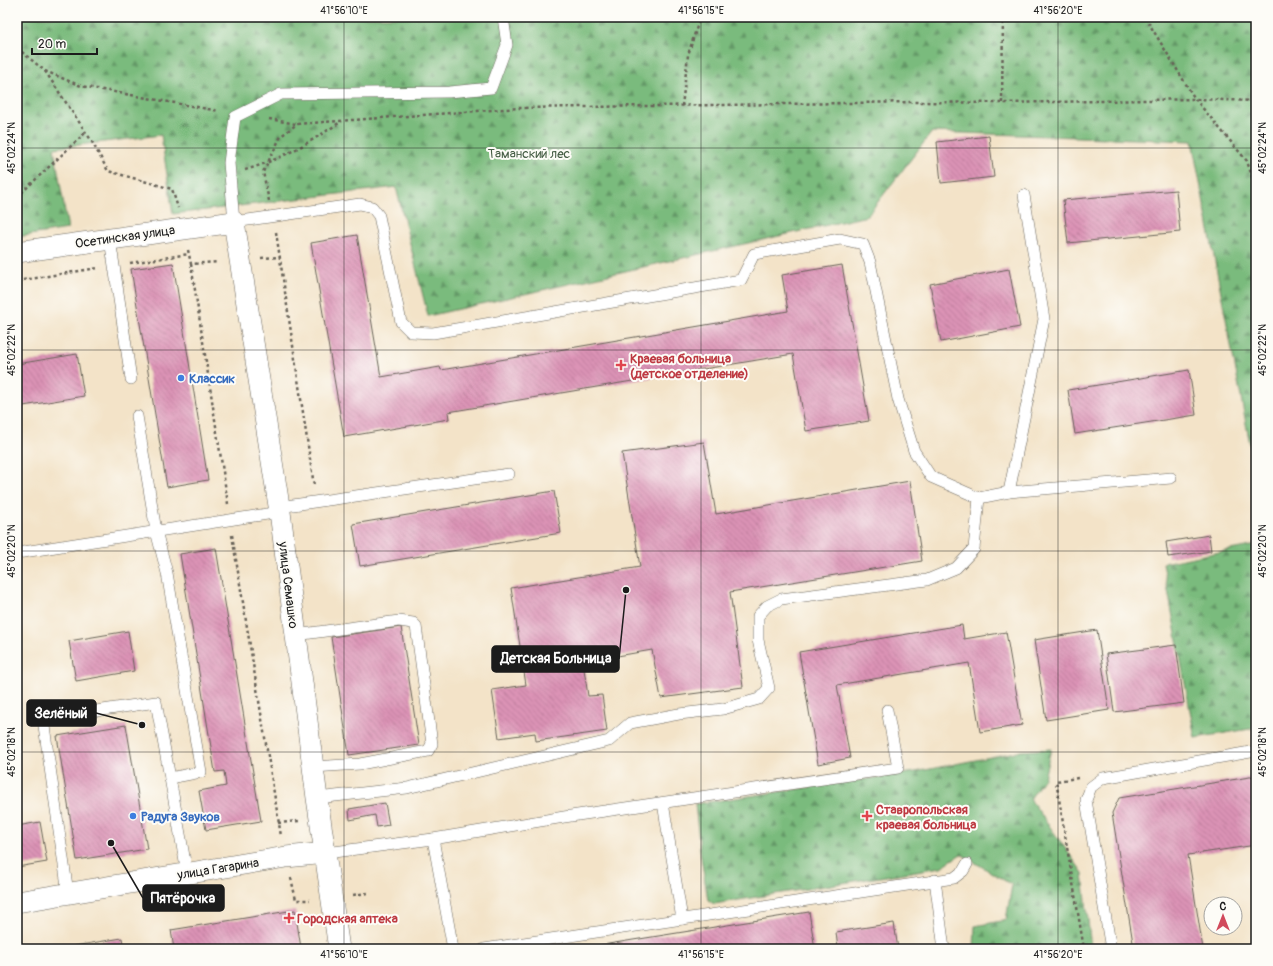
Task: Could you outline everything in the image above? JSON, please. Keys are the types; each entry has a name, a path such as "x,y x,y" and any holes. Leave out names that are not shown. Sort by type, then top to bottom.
{"street":[{"name":"Осетинская улица","path":"17,252 234,222"},
{"name":"улица Семашко","path":"234,222 279,510 312,767 326,853 339,949"},
{"name":"улица Гагарина","path":"17,902 286,856 326,853"}],"lane":[{"path":"503,17 506,45 491,88 450,92 281,94 235,118 228,163 234,222 360,204 372,207 379,216 401,322 411,332 432,333 741,280 754,254 840,239 863,244 870,262 898,400 914,451 931,477 979,498 1009,492 1171,478"},
{"path":"1009,492 1044,319 1024,195"},
{"path":"110,239 131,379"},
{"path":"137,416 156,531 167,573 201,772 170,778"},
{"path":"17,553 230,519 317,502 509,474"},
{"path":"317,798 407,788 609,740 630,724 679,714 723,709 759,699 769,688 758,640 758,616 767,606 781,599 927,580 956,568 974,549 979,498"},
{"path":"296,635 399,621 413,623 416,626 432,744 428,751 360,764 312,767"},
{"path":"68,893 43,719 156,702 187,873"},
{"path":"326,853 433,839 898,768 887,710"},
{"path":"1111,949 1086,800 1091,787 1103,778 1256,751"},
{"path":"663,803 682,919"},
{"path":"433,839 453,949"},
{"path":"484,949 954,878 963,871 966,864"},
{"path":"935,880 944,949"}],"path":[{"path":"682,106 688,55 700,17"},
{"path":"1002,103 1003,17"},
{"path":"1145,17 1196,99 1247,161 1256,189"},
{"path":"17,48 45,71 86,132 108,171 172,189"},
{"path":"45,71 81,86 297,124 519,108 1002,103 1196,99 1256,101"},
{"path":"230,174 269,163 306,145 343,120"},
{"path":"297,124 281,136 269,163 263,172 281,257 317,502"},
{"path":"17,197 86,132"},
{"path":"192,264 230,519 278,823 296,900 332,899 368,893"},
{"path":"1056,782 1084,949"}],"green space":[{"name":"Таманский лес","path":"17,17 1256,17 1256,476 1192,141 932,132 867,216 428,316 396,187 173,214 161,135 54,148 68,229 17,237"},
{"path":"1256,545 1256,728 1195,738 1163,563"},
{"path":"1051,749 1044,778 1030,799 1083,873 1091,949 974,949 975,926 1006,920 1012,885 961,854 941,867 714,904 708,900 695,804 915,772 1021,751"}],"building":[{"path":"989,136 994,177 941,183 937,142"},
{"path":"1176,190 1180,232 1068,243 1063,200"},
{"path":"357,235 381,377 440,367 441,370 788,311 782,275 842,265 869,421 806,431 793,354 448,412 449,419 344,437 311,243"},
{"path":"173,263 208,480 167,487 131,269"},
{"path":"1009,269 1020,327 941,342 930,284"},
{"path":"77,354 84,396 17,407 17,364"},
{"path":"1189,370 1196,415 1075,434 1068,390"},
{"path":"704,442 716,514 910,481 922,561 730,592 743,687 661,698 652,650 583,662 588,696 602,695 607,731 536,741 535,733 499,738 492,690 526,685 511,588 640,567 622,453"},
{"path":"554,491 561,533 360,566 353,524"},
{"path":"1209,535 1211,551 1168,557 1166,542"},
{"path":"216,548 261,821 206,830 199,791 226,786 224,771 215,772 180,554"},
{"path":"962,625 964,639 1006,632 1022,725 980,732 969,663 837,685 850,758 818,764 799,652"},
{"path":"401,627 419,745 349,755 331,637"},
{"path":"1097,630 1109,710 1046,720 1034,640"},
{"path":"128,631 134,671 76,681 69,641"},
{"path":"1176,645 1184,703 1114,712 1106,654"},
{"path":"18,675 20,689 17,690 17,676"},
{"path":"126,725 147,849 77,860 57,736"},
{"path":"1256,776 1256,845 1188,855 1203,949 1134,949 1112,813 1119,798"},
{"path":"385,803 389,825 377,827 375,815 350,820 349,809"},
{"path":"40,822 47,862 17,867 17,826"},
{"path":"295,910 301,948 174,949 171,930"},
{"path":"809,912 815,949 583,948"},
{"path":"894,923 898,949 838,949 836,932"},
{"path":"122,938 124,949 75,949 74,946"}],"place":[{"name":"Краевая больница (детское отделение)","path":"621,365"},
{"name":"Классик","path":"181,378"},
{"name":"Детская Больница","path":"626,590"},
{"name":"Зелёный","path":"142,725"},
{"name":"Радуга Звуков","path":"133,816"},
{"name":"Ставропольская краевая больница","path":"867,816"},
{"name":"Пятёрочка","path":"111,843"},
{"name":"Городская аптека","path":"289,918"}]}
